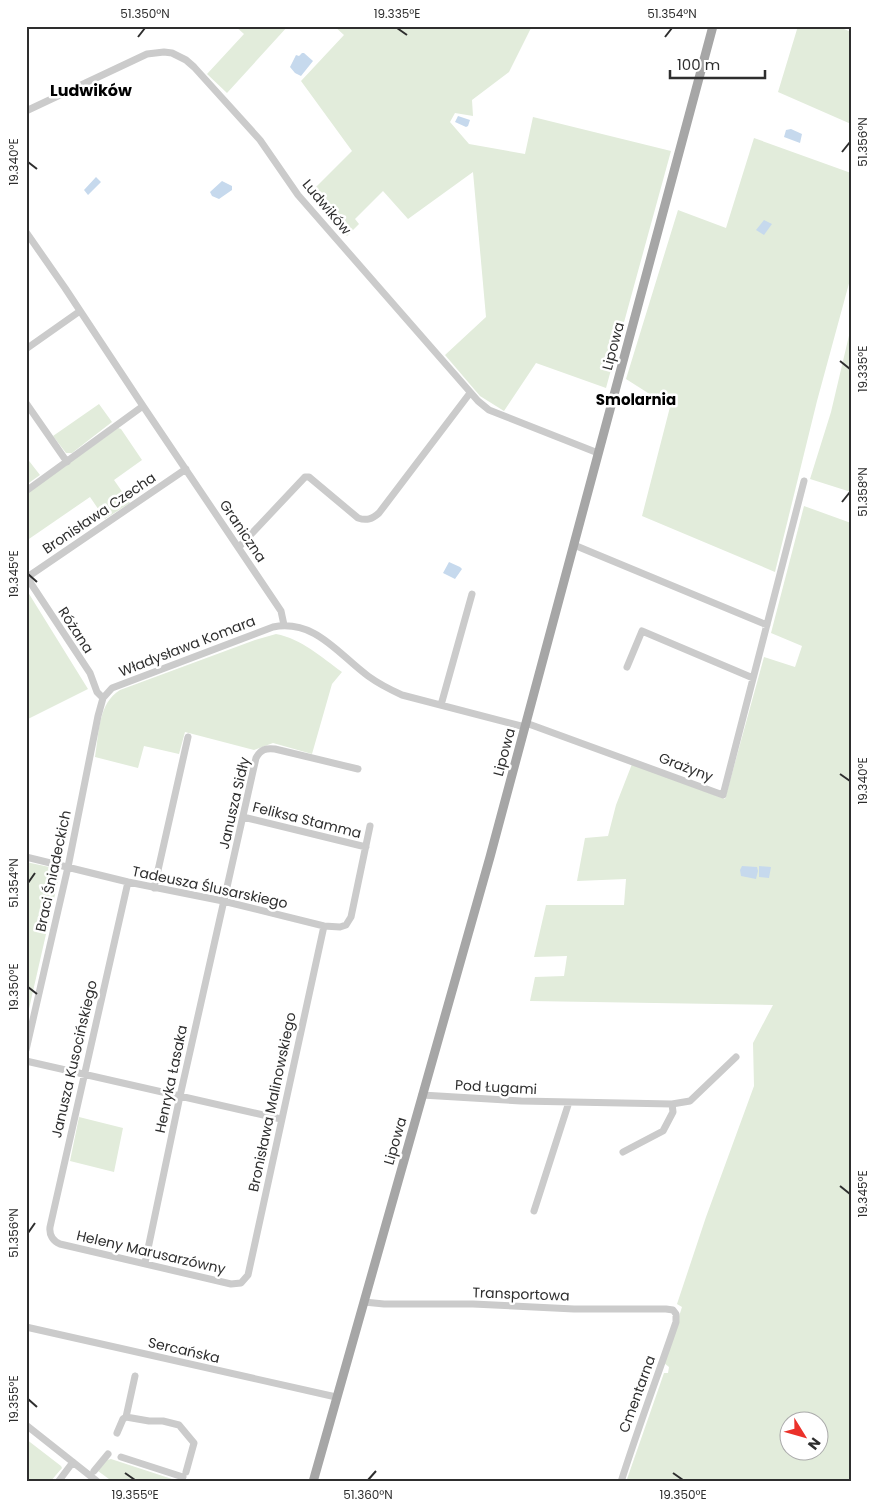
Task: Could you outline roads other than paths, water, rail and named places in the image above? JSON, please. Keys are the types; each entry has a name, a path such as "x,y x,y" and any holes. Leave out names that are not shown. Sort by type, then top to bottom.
{"main road":[{"name":"Lipowa","path":"313,1482 526,725 713,26"}],"street":[{"name":"Ludwików","path":"26,110 147,54 164,52 180,56 186,60 260,140 298,194 470,393 489,410 598,453"},
{"name":"Graniczna","path":"26,232 239,547 281,611 284,625"},
{"path":"26,349 80,311"},
{"path":"239,547 305,477 309,477 358,518 364,520 374,518 470,393"},
{"path":"26,404 67,462"},
{"path":"26,491 143,406"},
{"name":"Bronisława Czecha","path":"26,577 186,469"},
{"name":"Grażyny","path":"526,725 723,795 804,481"},
{"path":"574,545 767,625"},
{"name":"Różana","path":"26,577 90,674 97,692 103,698"},
{"path":"441,705 472,594"},
{"path":"284,625 299,626 311,631 370,677 402,695 526,725"},
{"name":"Władysława Komara","path":"103,698 116,686 273,627 284,625"},
{"path":"628,667 642,631 753,678"},
{"name":"Braci Śniadeckich","path":"26,1050 68,867 103,698"},
{"path":"154,888 188,737"},
{"name":"Janusza Sidły","path":"223,901 256,758 259,754 266,748 274,748 358,769"},
{"name":"Feliksa Stamma","path":"243,817 366,847"},
{"name":"Feliksa Stamma","path":"346,925 351,917 370,826"},
{"name":"Tadeusza Ślusarskiego","path":"26,857 154,888 223,901 324,926 340,927 346,925"},
{"name":"Janusza Kusocińskiego","path":"54,1240 50,1234 50,1226 128,882"},
{"name":"Henryka Łasaka","path":"145,1263 223,901"},
{"name":"Bronisława Malinowskiego","path":"242,1282 248,1275 324,926"},
{"name":"Pod Ługami","path":"422,1095 521,1101 672,1104 690,1102 736,1057"},
{"path":"26,1061 281,1119"},
{"path":"534,1211 568,1102"},
{"path":"623,1152 663,1131 673,1112 672,1104"},
{"name":"Heleny Marusarzówny","path":"54,1240 60,1244 231,1284 242,1282"},
{"name":"Transportowa","path":"364,1302 384,1304 473,1304 666,1309 673,1310 676,1314"},
{"name":"Cmentarna","path":"621,1482 642,1416 649,1402 676,1322 676,1314"},
{"name":"Sercańska","path":"26,1326 336,1397"},
{"path":"117,1433 123,1419 126,1417 134,1376"},
{"path":"121,1457 184,1475 194,1443 179,1425 126,1417"},
{"path":"26,1425 98,1482"},
{"path":"94,1471 108,1454"},
{"path":"58,1482 73,1462"}],"water":[{"path":"302,53 313,61 301,76 290,67 296,55 299,56"},
{"path":"458,116 470,120 468,126 466,127 455,122"},
{"path":"791,129 802,134 800,143 784,137 786,130"},
{"path":"96,177 101,182 88,195 84,190"},
{"path":"222,181 232,186 232,190 219,199 212,196 210,192"},
{"path":"764,220 772,224 764,235 756,230"},
{"path":"449,562 462,569 455,579 443,573"},
{"path":"742,866 757,867 756,879 741,876 740,870"},
{"path":"759,866 771,867 769,878 759,877"}],"district":[{"name":"Ludwików","path":"91,90"},
{"name":"Smolarnia","path":"636,400"}]}
